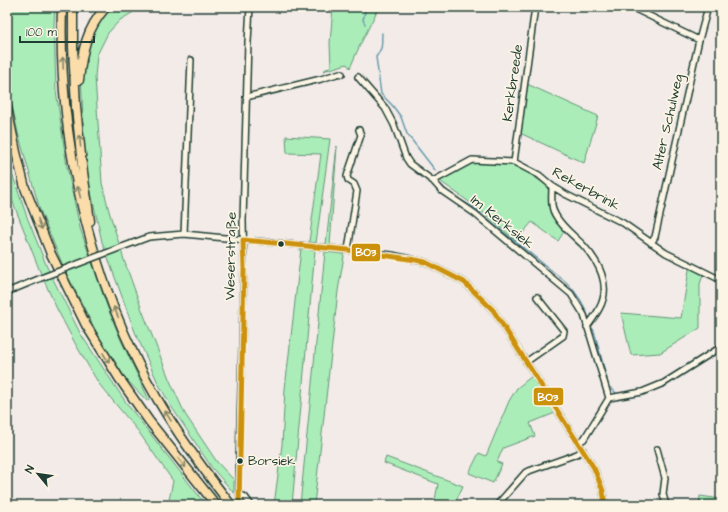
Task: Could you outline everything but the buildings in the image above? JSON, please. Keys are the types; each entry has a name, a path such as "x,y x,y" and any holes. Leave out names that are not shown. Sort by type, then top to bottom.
{"highway":[{"path":"62,7 64,84 72,161 92,243 112,304 137,361 150,385 188,448 231,505"},
{"path":"73,7 76,107 92,243"},
{"path":"76,107 81,56 87,36 95,21 106,7"},
{"path":"7,108 25,188 51,254 86,325 118,378 149,421 216,505"},
{"path":"7,131 16,152"}],"street":[{"name":"Weserstraße","path":"239,503 246,97 250,7"},
{"name":"Kerkbreede","path":"514,162 535,7"},
{"path":"632,7 699,40"},
{"name":"Alter Schulweg","path":"651,243 656,229 699,40 708,7"},
{"path":"184,234 191,60"},
{"path":"246,97 340,73 342,74"},
{"name":"Im Kerksiek","path":"358,78 385,108 394,125 406,158 410,164 433,181 442,191 474,213 566,289 578,303 588,326 609,398"},
{"path":"348,250 357,191 354,184 348,180 347,176 361,135 359,130"},
{"name":"Rekerbrink","path":"433,181 472,160 514,162 539,175 552,186 623,223 666,253 721,280"},
{"path":"552,186 552,203 555,216 584,246 595,260 602,273 605,286 604,295 600,308 588,326"},
{"path":"7,292 149,237 184,234 392,255 426,262 464,282 494,310 526,362 579,442 594,468 603,491 605,505"},
{"path":"526,362 563,336 564,331 537,297"},
{"path":"579,442 584,439 609,398 642,392 664,383 721,347"},
{"path":"657,449 665,478 663,494 666,505"},
{"path":"497,505 526,472 577,454 583,450"},
{"path":"239,494 243,495 251,505"}],"green space":[{"path":"7,7 55,7 54,24 56,90 67,167 80,228 107,306 149,400 147,401 126,379 100,339 66,273 40,210 18,133 9,91 7,70"},
{"path":"111,7 142,7 120,20 108,33 97,55 95,77 102,183 109,211 124,260 170,381 185,414 217,462 234,480 234,493 212,468 171,406 158,383 135,332 102,242 85,165 81,73 86,44 97,25"},
{"path":"333,7 379,7 350,68 347,64 323,71 331,66 330,43"},
{"path":"527,84 598,116 584,163 520,133"},
{"path":"286,136 330,139 316,243 309,242 321,154 287,153"},
{"path":"337,146 330,245 326,244"},
{"path":"7,159 27,217 47,267 80,333 127,404 206,505 168,505 173,481 138,431 99,384 57,309 41,274 7,187"},
{"path":"472,161 515,164 549,187 553,214 565,230 558,241 532,222 516,241 479,209 440,181 452,169"},
{"path":"301,249 315,250 292,505 274,505 282,445 285,389"},
{"path":"325,252 343,254 344,256 338,291 314,505 300,505"},
{"path":"690,264 708,273 703,275 700,284 700,328 660,353 631,355 621,313 681,318"},
{"path":"532,376 555,413 530,423 535,436 503,448 497,462 502,464 493,483 469,473 479,453 486,456 509,401 517,388"},
{"path":"386,457 463,486 455,503 458,505 434,505 438,484 384,463"},
{"path":"700,496 721,499 721,505 699,505"}],"waterway":[{"path":"365,24 363,20 366,7"},
{"path":"382,33 381,48 376,57 381,94 401,117 407,134 435,170"},
{"path":"441,185 449,193 479,211 482,215 566,282 580,299 589,319"},
{"path":"592,328 607,379"},
{"path":"611,388 618,395"}],"transit line":[{"name":"BO3","path":"243,240 348,250 416,260 425,262 464,282 493,310 594,468 603,491 605,505"},
{"name":"BO3","path":"239,505 244,268 243,240"}],"place":[{"name":"Borsiek","path":"240,461"}]}
